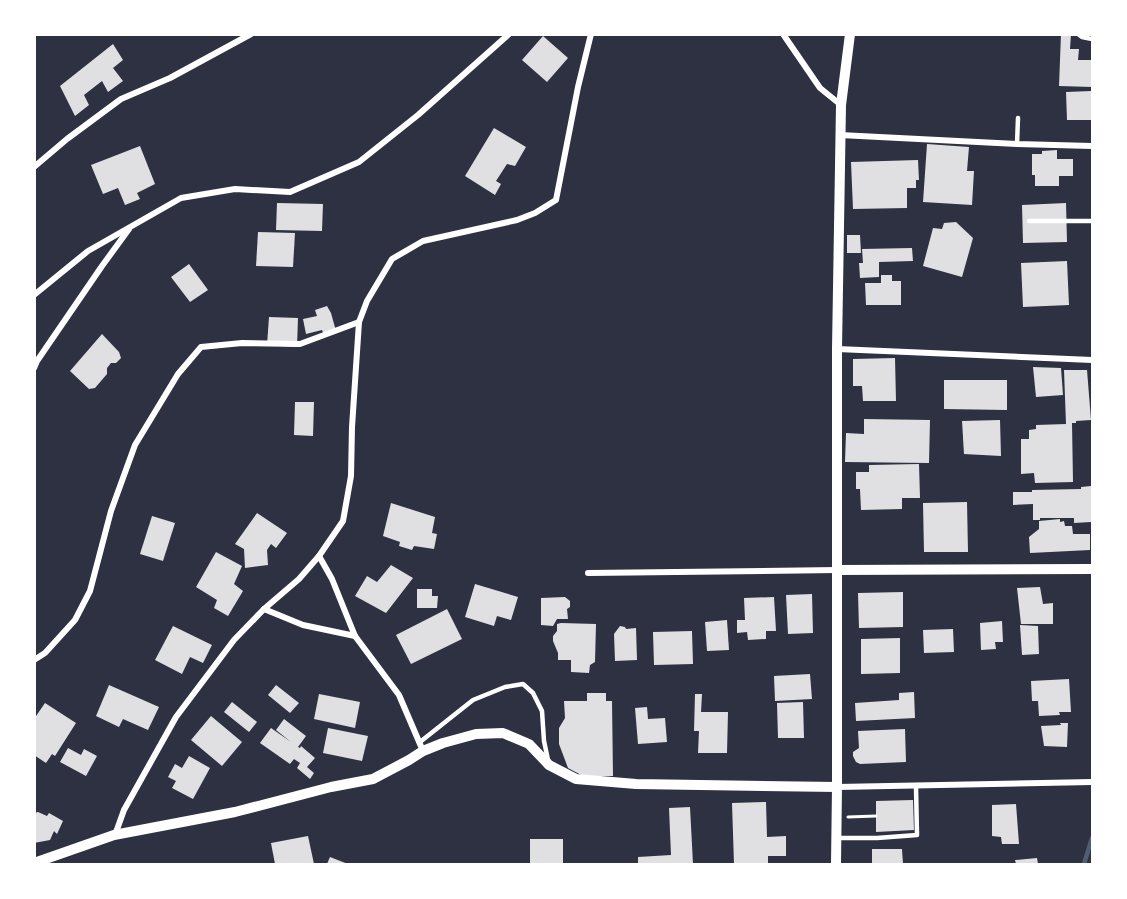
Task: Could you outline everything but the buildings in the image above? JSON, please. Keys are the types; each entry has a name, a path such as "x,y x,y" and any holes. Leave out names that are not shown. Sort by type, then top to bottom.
{"street":[{"path":"34,167 121,99 170,78 251,34"},
{"path":"34,295 88,251 181,198 235,189 290,192 359,162 418,115 509,34"},
{"path":"114,836 124,810 176,717 234,640 264,609 299,579 319,556 343,521 351,476 359,322 367,301 392,259 423,241 517,220 535,213 556,200 591,34"},
{"path":"783,34 820,88 841,105"},
{"path":"836,864 837,349 840,135 841,105 850,34"},
{"path":"840,135 1092,146"},
{"path":"34,368 131,226"},
{"path":"34,660 45,653 75,620 90,591 111,512 135,445 178,374 201,347 243,343 300,344 359,322"},
{"path":"837,349 1092,360"},
{"path":"319,556 333,579 355,636 399,695 421,746"},
{"path":"588,573 1092,569"},
{"path":"264,609 303,625 355,636"},
{"path":"34,862 114,836 235,812 331,787 373,779 409,760 421,746 477,734 503,733 529,744 549,765 576,779 588,780 837,787 1092,783"}],"lane":[{"path":"1078,34 1092,39"},
{"path":"1017,144 1018,118"},
{"path":"1029,221 1092,221"},
{"path":"421,746 473,700 505,687 523,684 533,693 542,711 544,741 549,765"},
{"path":"837,838 917,835 916,787"}],"path":[{"path":"837,817 876,816"}],"waterway":[{"path":"1084,864 1092,838"}]}
